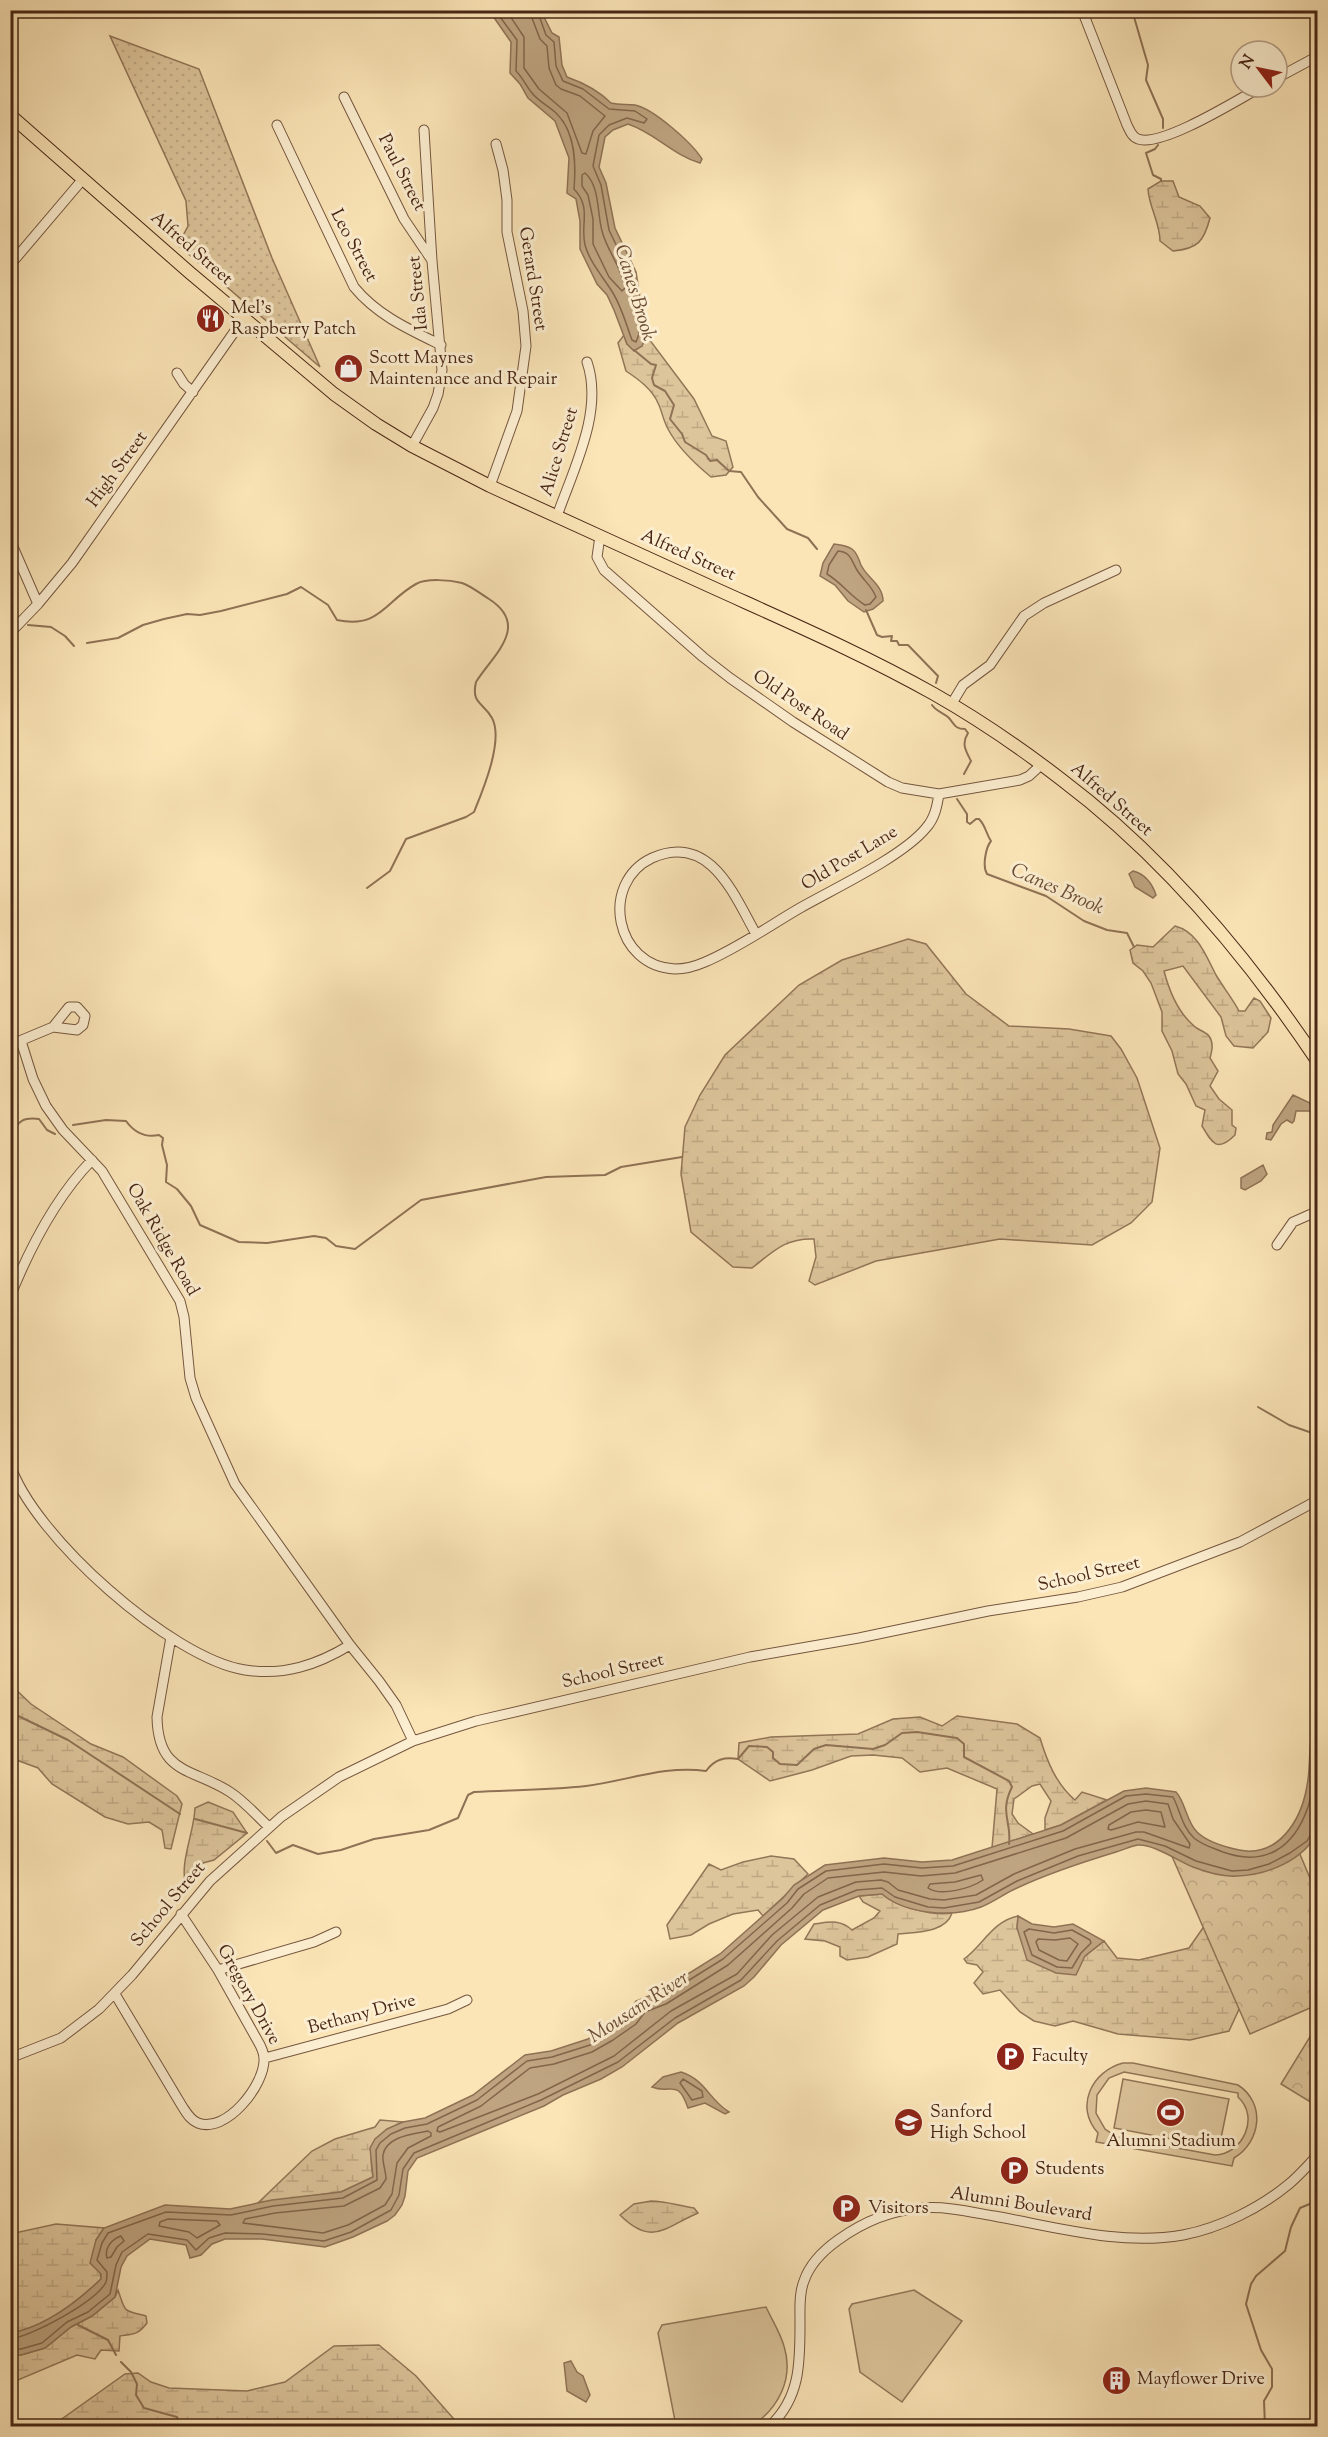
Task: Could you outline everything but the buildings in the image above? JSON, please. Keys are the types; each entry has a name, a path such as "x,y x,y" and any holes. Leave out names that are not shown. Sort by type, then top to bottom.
{"main road":[{"name":"Alfred Street","path":"10,115 334,394 376,424 412,446 490,486 843,646 951,705 1041,765 1112,822 1197,905 1269,992 1317,1062"}],"street":[{"path":"1082,10 1132,135 1141,140 1153,140 1184,128 1238,99"},
{"path":"1289,72 1317,57"},
{"name":"Paul Street","path":"344,97 404,219 432,261"},
{"name":"Leo Street","path":"277,125 354,287 366,302 382,314 441,345"},
{"name":"Ida Street","path":"412,446 438,394 442,370 432,261 424,130"},
{"name":"Gerard Street","path":"490,486 517,411 526,346 523,311 507,232 507,200 503,170 496,144"},
{"path":"10,265 83,179"},
{"name":"High Street","path":"10,633 38,604 98,528 244,318"},
{"name":"Alice Street","path":"557,516 584,439 593,404 593,381 587,362"},
{"path":"177,373 193,392"},
{"name":"Old Post Road","path":"600,536 597,556 604,570 703,657 730,678 871,773 902,788 939,794 1020,780 1029,776 1041,765"},
{"path":"10,540 38,604"},
{"path":"951,705 963,685 981,674 990,665 1024,616 1044,603 1116,570"},
{"name":"Old Post Lane","path":"756,934 720,873 708,862 693,855 669,853 646,862 634,872 621,893 619,919 626,938 646,960 664,968 694,966 756,934 910,843 930,822 939,794"},
{"path":"10,1045 52,1027"},
{"name":"Oak Ridge Road","path":"21,1041 33,1079 46,1106 63,1130 93,1160 112,1185 137,1232 180,1301 184,1317 190,1378 196,1398 235,1484 350,1645 396,1705 413,1742"},
{"path":"10,1297 56,1204 73,1180 93,1160"},
{"path":"1277,1245 1293,1222 1317,1211"},
{"path":"10,1464 27,1500 83,1565 110,1590 171,1637 218,1663 260,1672 292,1670 308,1666 350,1645"},
{"name":"School Street","path":"10,2058 61,2038 86,2020 115,1994 181,1914 231,1859 268,1827 339,1777 413,1742 483,1719 750,1657 1122,1587 1240,1542 1317,1500"},
{"path":"171,1637 157,1717 157,1730 162,1748 174,1763 187,1773 228,1790 268,1827"},
{"name":"Gregory Drive","path":"115,1994 182,2106 197,2122 215,2123 240,2106 258,2083 265,2058 252,2029 218,1970 181,1914"},
{"path":"218,1970 314,1942 336,1932"},
{"name":"Bethany Drive","path":"265,2058 448,2009 467,2000"},
{"name":"Alumni Boulevard","path":"770,2427 785,2410 797,2380 800,2361 801,2293 807,2274 825,2250 867,2222 892,2213 932,2207 1119,2238 1183,2235 1232,2219 1263,2202 1288,2185 1317,2155"}],"green space":[{"path":"110,36 199,69 272,258 320,367 178,245 188,226 186,201"},
{"path":"1161,181 1173,181 1179,197 1200,206 1210,218 1205,233 1194,246 1173,251 1160,241 1148,189"},
{"path":"624,335 627,344 642,346 646,335 694,399 712,436 726,441 733,467 726,475 711,477 677,443 666,426 652,393 626,371 618,343"},
{"path":"1175,926 1183,929 1195,939 1239,1011 1245,1011 1254,998 1260,1001 1271,1018 1268,1032 1253,1048 1234,1046 1226,1036 1221,1017 1183,966 1164,971 1171,993 1183,1014 1212,1041 1210,1058 1218,1071 1210,1086 1219,1099 1232,1110 1232,1125 1236,1128 1235,1135 1224,1144 1219,1145 1212,1141 1202,1126 1205,1110 1196,1106 1186,1084 1178,1074 1172,1051 1162,1031 1162,1012 1151,983 1143,971 1133,963 1130,950 1137,945 1153,947"},
{"path":"908,939 926,944 966,994 1009,1026 1069,1029 1111,1036 1137,1078 1160,1148 1152,1202 1131,1223 1092,1245 1000,1239 876,1261 815,1285 809,1281 816,1257 814,1239 804,1239 787,1243 752,1268 733,1267 691,1232 681,1174 685,1127 700,1095 725,1055 799,985 842,960"},
{"path":"11,1685 31,1704 91,1744 123,1757 177,1796 182,1804 171,1849 165,1848 162,1830 149,1822 128,1824 105,1817 52,1784 38,1768 11,1758"},
{"path":"957,1716 1017,1724 1040,1738 1053,1772 1062,1787 1075,1800 1082,1792 1107,1800 1061,1825 1045,1830 1045,1818 1051,1801 1040,1784 1032,1786 1014,1799 1012,1814 1018,1823 1033,1834 992,1848 997,1789 947,1768 920,1772 902,1758 873,1755 851,1756 812,1770 770,1781 738,1759 739,1743 771,1737 858,1734 893,1719 920,1717 942,1726"},
{"path":"208,1802 233,1812 247,1833 214,1860 203,1863 186,1887 184,1868 195,1808"},
{"path":"1160,1829 1210,1858 1297,1847 1317,1895 1317,2005 1250,2034"},
{"path":"771,1856 794,1859 808,1874 763,1916 758,1910 733,1914 691,1935 670,1939 667,1925 709,1864 721,1870"},
{"path":"882,1894 896,1903 915,1910 952,1913 949,1920 937,1928 898,1934 897,1944 868,1957 847,1960 840,1956 840,1947 825,1941 805,1939 814,1924 839,1923 852,1930 874,1918 880,1911 863,1902 859,1896"},
{"path":"1214,1912 1241,2005 1229,2031 1190,2040 1118,2034 1073,2021 1055,2026 1034,2021 1020,2012 1000,1990 983,1994 974,1983 983,1972 977,1965 967,1963 964,1959 995,1928 1018,1916 1017,1929 1085,1956 1104,1941 1117,1958 1139,1960 1189,1948"},
{"path":"1316,2027 1317,2094 1312,2103 1281,2084"},
{"path":"1123,2063 1133,2063 1238,2085 1253,2102 1257,2122 1255,2133 1243,2151 1234,2158 1232,2166 1096,2142 1098,2133 1087,2112 1087,2102 1095,2082 1112,2067","holes":["1124,2072 1238,2093 1248,2114 1245,2133 1234,2148 1215,2155 1117,2137 1105,2129 1096,2113 1097,2095 1109,2078"]},
{"name":"Alumni Stadium","path":"1123,2079 1229,2099 1219,2148 1114,2128"},
{"path":"380,2120 403,2122 385,2132 375,2142 371,2157 373,2177 341,2192 258,2203 312,2151 335,2139 375,2127"},
{"path":"651,2201 694,2208 698,2213 667,2228 650,2232 631,2225 620,2215 634,2204"},
{"path":"56,2224 104,2228 96,2240 101,2279 48,2319 11,2333 10,2234"},
{"path":"118,2290 126,2309 146,2316 147,2323 138,2332 120,2336 119,2351 101,2350 95,2359 77,2355 11,2383 10,2355 21,2355 45,2348 71,2327 92,2316 115,2297"},
{"path":"914,2290 962,2321 902,2402 860,2372 849,2309 852,2304"},
{"path":"766,2307 780,2336 787,2358 785,2381 777,2401 762,2419 752,2426 676,2426 658,2333 662,2325"},
{"path":"379,2345 416,2376 460,2426 52,2426 125,2374 138,2373 151,2382 169,2388 247,2391 285,2382 334,2346"}],"water":[{"path":"486,11 541,11 552,33 559,37 562,65 567,77 590,87 611,103 635,105 652,113 681,136 702,159 700,163 690,159 628,124 613,130 605,137 599,167 606,183 615,228 636,272 646,335 642,346 634,351 627,344 607,295 597,284 580,249 580,221 576,199 567,193 569,158 555,121 528,98 510,73 511,42 495,19"},
{"path":"834,544 846,546 854,551 864,570 878,586 883,601 873,609 864,612 848,601 835,585 820,576 823,563"},
{"path":"1133,871 1141,874 1150,883 1156,895 1153,898 1135,887 1129,874"},
{"path":"1293,1095 1310,1103 1315,1111 1296,1111 1292,1123 1287,1120 1281,1124 1271,1140 1266,1139 1267,1133 1272,1132 1273,1125"},
{"path":"1263,1165 1267,1174 1261,1181 1245,1190 1241,1188 1241,1178"},
{"name":"Mousam River","path":"1317,1680 1317,1832 1304,1851 1284,1864 1260,1873 1226,1876 1198,1869 1158,1850 1138,1845 1054,1873 1013,1890 986,1905 969,1910 929,1912 903,1906 882,1894 859,1896 823,1910 781,1945 744,1986 678,2023 622,2067 544,2106 417,2158 408,2171 402,2205 387,2221 325,2247 262,2239 225,2239 212,2244 201,2255 190,2258 186,2245 150,2239 127,2256 121,2267 115,2297 92,2316 71,2327 45,2348 21,2355 11,2355 11,2333 48,2319 101,2279 101,2274 90,2263 96,2240 104,2228 165,2205 230,2209 272,2200 341,2192 373,2177 370,2148 375,2139 387,2129 403,2122 425,2118 473,2095 525,2055 551,2051 588,2039 606,2029 627,2013 636,2001 659,1992 720,1954 783,1898 794,1885 825,1865 884,1858 922,1862 952,1860 1061,1825 1124,1791 1146,1788 1176,1792 1193,1828 1201,1836 1222,1846 1239,1850 1253,1851 1265,1848 1276,1842 1293,1824 1304,1799 1309,1775"},
{"path":"1018,1916 1032,1924 1054,1927 1073,1924 1104,1941 1085,1956 1076,1975 1056,1973 1027,1960 1017,1928"},
{"path":"681,2072 702,2085 729,2112 725,2114 705,2103 688,2108 677,2090 652,2087 663,2077"},
{"path":"571,2361 577,2372 583,2376 590,2395 586,2402 567,2391 564,2363"}],"waterway":[{"path":"1132,10 1148,65 1146,80 1163,119 1163,128"},
{"path":"1158,145 1146,153 1153,175 1161,181"},
{"name":"Canes Brook","path":"634,350 651,364 656,365 652,378 654,385 665,391 674,405 670,419 682,434 685,442 706,455 710,461 717,460 729,471 741,472 758,497 787,529 808,538 817,549"},
{"path":"87,643 118,638 143,625 164,619 221,611 287,594 301,587 328,605 337,620 351,622 373,617 416,584 432,580 465,584 501,609 507,620 508,630 505,640 476,682 475,689 476,699 492,718 496,739 491,765 474,812 406,839 390,871 367,888"},
{"name":"Canes Brook","path":"866,610 877,635 892,636 891,641 897,641 899,645 908,645 938,676 936,683"},
{"path":"10,625 18,618"},
{"path":"28,625 51,627 65,636 74,646"},
{"name":"Canes Brook","path":"932,705 949,718 955,726 965,729 968,733 965,744 971,761 964,774"},
{"name":"Canes Brook","path":"957,799 967,814 967,822 970,824 979,819 991,841 985,857 987,874 1046,896 1084,921 1107,930 1127,933 1134,947"},
{"path":"10,1134 22,1121 29,1119 39,1119 47,1130 55,1134"},
{"path":"73,1125 106,1120 126,1121 140,1133 149,1136 159,1135 163,1138 162,1145 167,1165 166,1182 177,1189 191,1206 200,1225 239,1242 267,1243 314,1236 326,1238 336,1246 355,1249 421,1200 546,1177 605,1175 621,1167 682,1157"},
{"path":"1258,1407 1289,1425 1318,1435"},
{"path":"10,1712 68,1740 180,1814"},
{"path":"267,1841 276,1853 293,1845 318,1854 341,1850 374,1839 429,1830 458,1818 468,1795 474,1792 572,1787 675,1770 706,1771 720,1760 738,1759 749,1746 767,1747 773,1752 773,1758 780,1764 797,1765 814,1749 826,1745 873,1749 885,1745 902,1733 917,1732 957,1738 964,1744 964,1757 1009,1781 1012,1787 1006,1804 1009,1844"},
{"path":"195,1819 247,1833"},
{"path":"1265,2426 1264,2401 1272,2387 1272,2369 1261,2350 1246,2304 1251,2284 1256,2276 1285,2251 1291,2227 1300,2208 1312,2203 1318,2191"},
{"path":"78,2325 108,2340 116,2355"},
{"path":"121,2362 131,2372 137,2384 136,2395 144,2408 177,2417 181,2426"}],"place":[{"name":"Mel's Raspberry Patch","path":"210,319"},
{"name":"Scott Maynes Maintenance and Repair","path":"348,369"},
{"name":"Faculty","path":"1011,2057"},
{"name":"Alumni Stadium","path":"1171,2113"},
{"name":"Sanford High School","path":"909,2123"},
{"name":"Students","path":"1014,2170"},
{"name":"Visitors","path":"847,2209"},
{"name":"Mayflower Drive","path":"1116,2380"}]}
